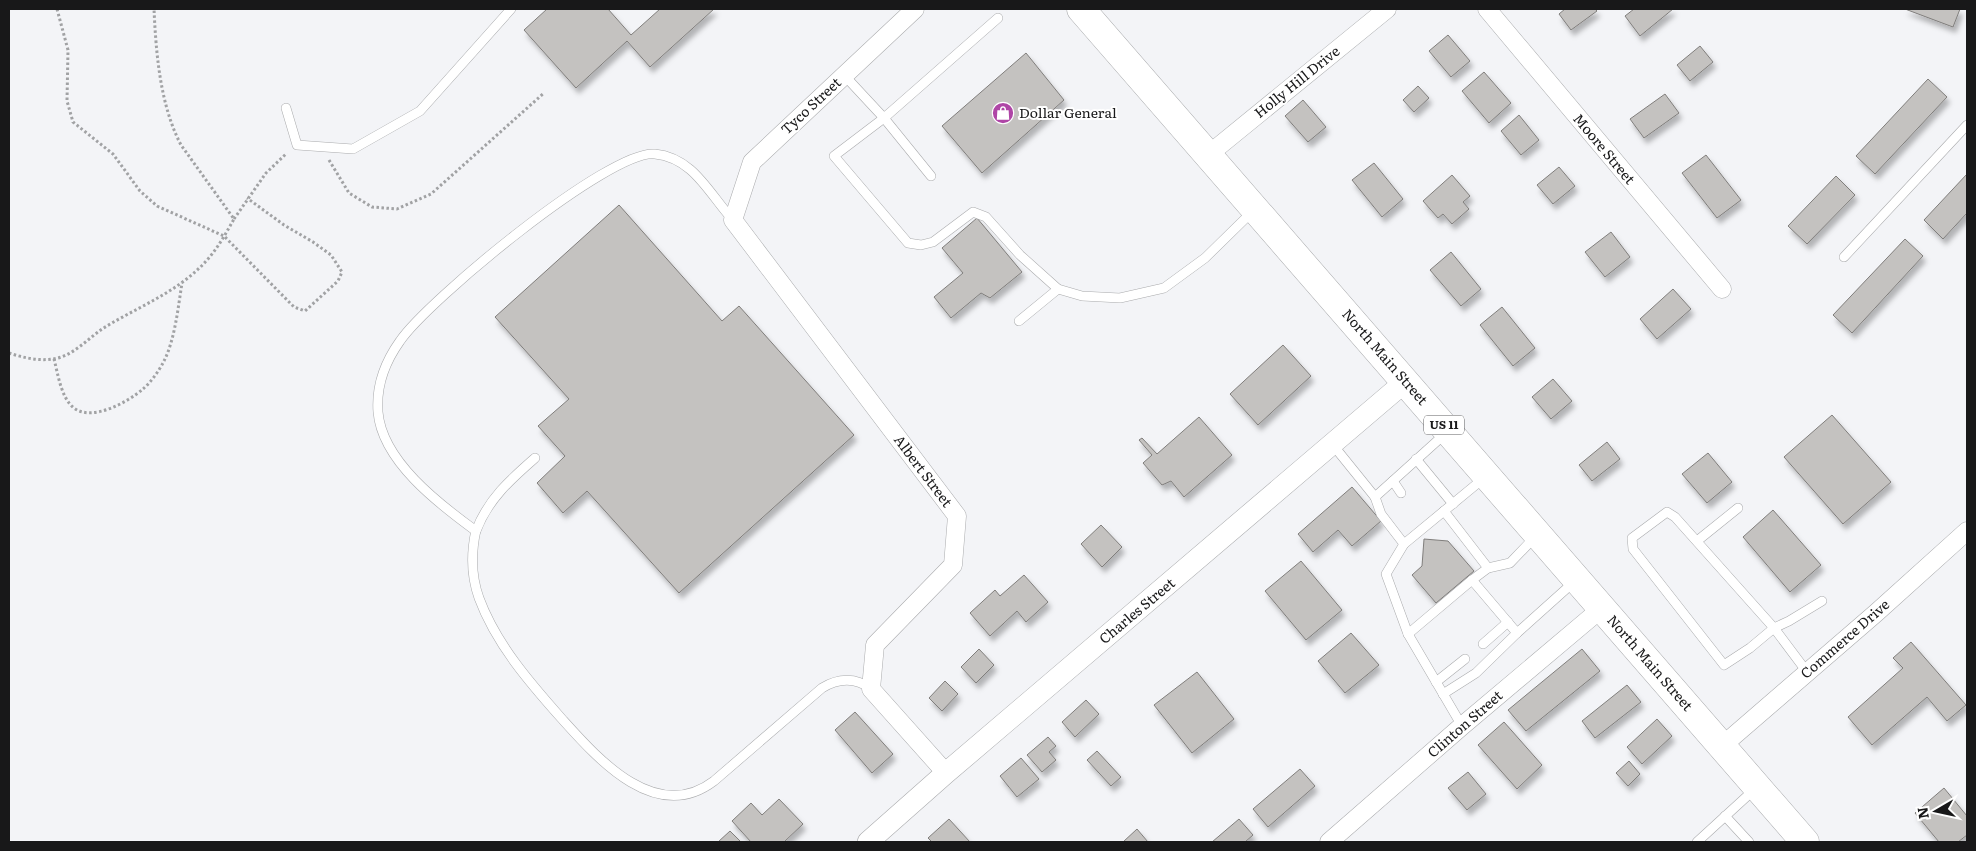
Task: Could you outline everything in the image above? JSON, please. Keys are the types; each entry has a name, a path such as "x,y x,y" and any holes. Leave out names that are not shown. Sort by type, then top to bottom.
{"main road":[{"name":"North Main Street","path":"1081,9 1806,842"}],"street":[{"name":"Tyco Street","path":"733,220 752,162 914,9"},
{"name":"Holly Hill Drive","path":"1208,155 1387,9"},
{"name":"Moore Street","path":"1487,9 1722,289"},
{"name":"Albert Street","path":"733,220 957,516 953,565 875,645 871,689"},
{"name":"Charles Street","path":"868,842 946,773 1406,381"},
{"name":"Commerce Drive","path":"1722,746 1967,531"},
{"name":"Clinton Street","path":"1329,842 1462,726 1602,608"},
{"path":"871,689 946,773"}],"lane":[{"path":"286,108 297,145 353,149 420,111 512,9"},
{"path":"998,18 884,118 834,156 908,242 921,245 933,242 973,212 986,217 1020,255 1058,289 1082,296 1120,298 1164,288 1205,258 1255,209"},
{"path":"844,75 884,118 931,176"},
{"path":"1844,257 1967,125"},
{"path":"476,530 446,509 419,482 395,456 382,430 378,413 378,394 382,375 399,342 412,324 514,236 551,208 586,183 626,161 645,154 654,153 678,159 695,172 733,220"},
{"path":"1019,321 1058,289"},
{"path":"1375,497 1448,430"},
{"path":"1333,445 1375,497 1381,514 1404,544"},
{"path":"536,458 502,488 491,502 476,530 472,556 474,578 483,608 503,645 555,712 595,755 623,778 646,790 670,795 684,794 702,788 714,781 822,688 834,682 854,680 871,689"},
{"path":"1416,459 1452,504"},
{"path":"1462,726 1408,634 1386,574 1404,544 1424,522 1444,511 1487,475"},
{"path":"1392,481 1401,493"},
{"path":"1697,541 1738,508"},
{"path":"1444,511 1488,568"},
{"path":"1807,672 1774,628 1676,517 1667,512 1632,538 1633,550 1637,556 1724,665 1750,648 1774,628 1822,601"},
{"path":"1408,634 1488,568 1510,563 1537,535"},
{"path":"1443,694 1476,673 1576,579"},
{"path":"1472,580 1517,633"},
{"path":"1483,644 1508,622"},
{"path":"1436,682 1465,659"},
{"path":"1697,842 1757,787"},
{"path":"1725,816 1749,842"}],"path":[{"path":"57,9 68,50 67,101 74,122 113,154 148,200 157,206 224,236 294,307 305,311 338,281 342,272 331,255 284,225 247,198"},
{"path":"154,9 161,72 175,134 234,219"},
{"path":"321,147 349,193 372,208 397,209 431,194 544,93"},
{"path":"9,353 28,358 54,359 67,355 106,327 182,282 208,260 247,198 277,161 297,145"},
{"path":"54,359 66,396 74,408 80,412 86,414 98,412 135,396 150,381 167,354 172,339 182,282"}],"building":[{"path":"547,9 608,9 631,35 660,9 714,9 650,67 627,41 576,88 524,30"},
{"path":"1565,9 1595,9 1597,11 1571,30 1559,14"},
{"path":"1634,9 1673,9 1640,36 1625,16"},
{"path":"1905,9 1960,9 1953,27"},
{"path":"1448,35 1470,61 1451,77 1429,51"},
{"path":"1700,46 1713,62 1690,81 1677,65"},
{"name":"Dollar General","path":"1026,53 1064,100 982,173 942,126"},
{"path":"1484,72 1511,103 1489,123 1462,91"},
{"path":"1928,79 1947,97 1875,174 1856,156"},
{"path":"1418,86 1429,98 1414,112 1403,100"},
{"path":"1665,94 1679,113 1644,138 1630,119"},
{"path":"1303,100 1326,127 1308,142 1285,116"},
{"path":"1519,115 1539,140 1521,155 1501,131"},
{"path":"1706,155 1741,200 1717,218 1682,173"},
{"path":"1374,163 1403,199 1382,217 1352,180"},
{"path":"1559,167 1575,186 1553,204 1537,185"},
{"path":"1967,174 1967,213 1943,239 1924,220"},
{"path":"1452,175 1470,196 1463,202 1469,209 1452,224 1443,214 1438,218 1423,201"},
{"path":"1836,176 1855,195 1807,244 1788,226"},
{"path":"619,205 722,321 739,306 854,435 679,593 587,491 563,513 537,483 565,456 538,426 569,399 495,317"},
{"path":"977,218 1022,272 990,298 981,293 951,318 934,297 963,273 942,248"},
{"path":"1611,232 1630,257 1605,277 1585,252"},
{"path":"1905,239 1923,256 1852,333 1833,315"},
{"path":"1451,252 1481,289 1461,306 1430,270"},
{"path":"1673,289 1691,309 1657,339 1640,319"},
{"path":"1502,307 1535,348 1513,366 1480,325"},
{"path":"1283,345 1311,376 1258,425 1230,394"},
{"path":"1553,379 1572,401 1551,419 1532,397"},
{"path":"1832,415 1891,482 1843,524 1784,457"},
{"path":"1199,417 1232,455 1184,497 1171,481 1162,485 1143,463 1152,455 1139,440 1142,438 1157,454"},
{"path":"1607,442 1620,459 1592,481 1579,465"},
{"path":"1708,453 1732,482 1707,503 1682,474"},
{"path":"1352,487 1381,521 1352,546 1338,530 1313,552 1298,534"},
{"path":"1773,510 1821,565 1790,592 1743,537"},
{"path":"1101,525 1122,547 1102,567 1081,544"},
{"path":"1424,539 1448,541 1474,571 1436,603 1412,575 1422,566"},
{"path":"1301,561 1342,610 1306,640 1265,591"},
{"path":"1024,575 1048,602 1026,622 1017,611 990,636 970,613 995,590 1000,596"},
{"path":"1351,633 1379,665 1345,693 1318,661"},
{"path":"1911,642 1966,705 1947,721 1927,697 1872,745 1848,717 1903,668 1893,658"},
{"path":"979,649 994,665 976,683 961,667"},
{"path":"1582,649 1600,671 1526,731 1508,710"},
{"path":"1197,672 1234,719 1192,753 1154,705"},
{"path":"945,681 958,694 942,711 929,698"},
{"path":"1627,685 1641,702 1595,738 1582,721"},
{"path":"1086,700 1099,714 1075,737 1062,722"},
{"path":"855,712 893,754 872,773 835,730"},
{"path":"1657,719 1672,736 1642,764 1627,747"},
{"path":"1504,722 1542,765 1517,789 1478,745"},
{"path":"1048,737 1056,746 1049,752 1056,760 1042,772 1027,755"},
{"path":"1097,751 1121,777 1111,786 1087,760"},
{"path":"1021,758 1039,779 1017,797 1000,776"},
{"path":"1629,761 1640,774 1628,786 1616,773"},
{"path":"1300,769 1315,786 1268,827 1253,809"},
{"path":"1468,772 1486,794 1467,810 1448,788"},
{"path":"1944,788 1967,816 1967,835 1958,842 1939,842 1915,813"},
{"path":"779,799 803,824 784,842 751,842 732,821 751,803 762,815"},
{"path":"949,819 970,842 932,842 928,838"},
{"path":"1239,819 1253,835 1245,842 1212,842"},
{"path":"1137,829 1148,842 1123,842"},
{"path":"730,831 741,842 718,842"}],"place":[{"name":"Dollar General","path":"1003,113"}]}
